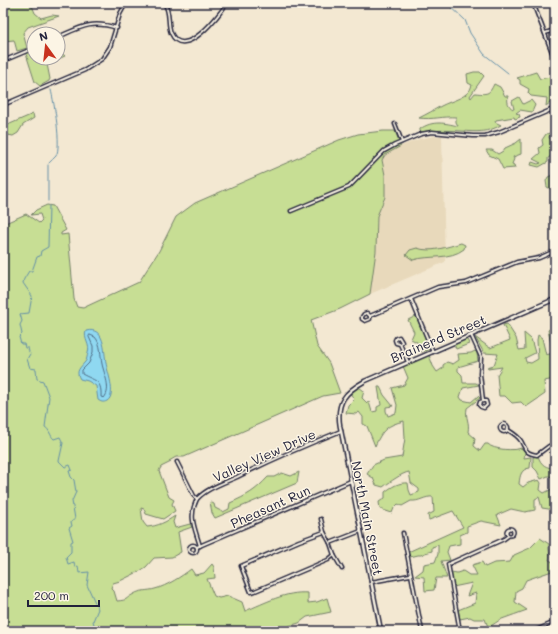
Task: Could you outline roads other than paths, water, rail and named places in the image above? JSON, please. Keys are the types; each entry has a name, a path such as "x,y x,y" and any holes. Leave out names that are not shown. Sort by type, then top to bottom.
{"street":[{"path":"3,105 98,63 107,54 117,28 120,14 126,3"},
{"path":"164,3 168,12 172,34 179,40 186,41 194,38 208,27 220,14 227,3"},
{"path":"533,3 555,60"},
{"path":"66,34 93,24 117,28"},
{"path":"545,33 555,30"},
{"path":"3,61 26,51"},
{"path":"552,110 555,106"},
{"path":"291,211 349,187 381,154 393,146 428,132 476,136 490,135 555,110"},
{"path":"395,124 402,142"},
{"path":"370,316 367,313 364,314 362,318 367,321 370,319 370,316 441,286 466,283 516,262 540,258 555,251"},
{"path":"411,299 433,352"},
{"name":"Brainerd Street","path":"339,408 345,396 357,386 408,362 555,299"},
{"path":"472,335 481,357 480,374 483,401"},
{"path":"400,344 408,362"},
{"name":"North Main Street","path":"339,408 338,418 381,631"},
{"path":"508,430 516,435 526,451 530,454 537,455 549,446 555,445"},
{"name":"Valley View Drive","path":"197,499 212,489 252,470 341,431"},
{"path":"177,462 194,496 197,499 192,512 192,518 200,546"},
{"name":"Pheasant Run","path":"197,548 351,481"},
{"path":"320,519 334,555 342,569"},
{"path":"330,543 361,531"},
{"path":"324,532 241,566 251,592 328,560 334,555"},
{"path":"403,533 422,631"},
{"path":"460,631 448,564 500,542 508,536"},
{"path":"371,582 410,575"},
{"path":"534,631 555,622"}],"water":[{"path":"92,330 97,332 104,346 111,383 111,394 110,398 104,402 98,400 96,386 88,381 80,379 78,374 86,360 89,350 85,337 86,331"}],"waterway":[{"path":"447,3 465,20 470,33 484,54 508,73"},
{"path":"49,163 56,156 58,151 57,124 51,90"},
{"path":"48,165 48,201"},
{"path":"29,352 28,348 25,348 24,344 21,344 19,337 22,334 20,325 22,321 20,314 29,313 32,296 23,283 29,271 32,271 41,251 48,247 49,206"},
{"path":"30,354 27,359 30,368 36,369 37,379 43,381 49,397 45,427 54,439 60,437 63,443 59,461 65,467 70,465 72,470 69,471 74,480 76,492 72,501 75,519 71,522 72,526 69,528 73,541 71,542 71,552 66,557 68,564 74,562 75,567 78,566 79,573 89,572 87,585 98,609 93,621 96,631"}]}
